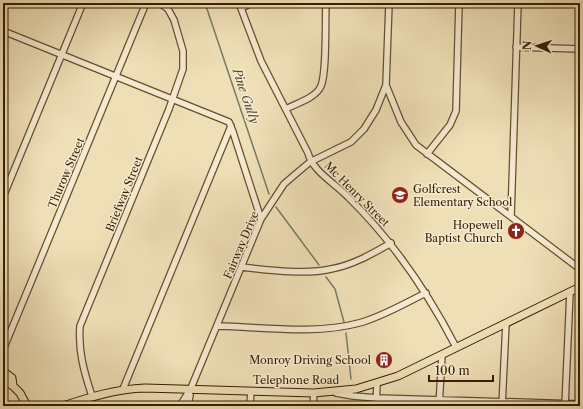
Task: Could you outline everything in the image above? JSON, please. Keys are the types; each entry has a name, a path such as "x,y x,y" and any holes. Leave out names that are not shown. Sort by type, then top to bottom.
{"main road":[{"name":"Telephone Road","path":"63,406 92,396 123,389 191,388 314,393 356,389 377,384 398,376 580,287"},
{"path":"3,371 12,378 14,386 27,406"},
{"path":"3,380 14,386"}],"street":[{"path":"3,197 83,3"},
{"name":"Thurow Street","path":"3,350 146,3"},
{"name":"Briefway Street","path":"92,396 81,362 79,343 80,326 169,109 183,69 183,51 172,16 160,3"},
{"path":"240,6 252,3"},
{"path":"286,109 312,96 321,86 324,72 326,3"},
{"path":"389,3 386,85 401,122 416,146 580,269"},
{"path":"427,154 450,125 456,111 460,3"},
{"path":"511,216 518,3"},
{"name":"Mc Henry Street","path":"240,6 261,61 308,153 310,162 352,200 391,243 426,293 456,347"},
{"path":"3,31 226,121 231,126 260,219"},
{"path":"516,47 580,48"},
{"name":"Fairway Drive","path":"180,406 191,388 218,326 260,219 284,184 310,162 351,142 364,129 376,110 386,85"},
{"path":"123,389 231,126"},
{"path":"242,267 316,271 331,269 370,255 391,243"},
{"path":"565,405 570,292"},
{"path":"218,326 319,329 341,327 360,323 426,293"},
{"path":"502,403 506,323"},
{"path":"440,406 442,355"},
{"path":"376,406 377,384"},
{"path":"188,406 191,388"},
{"path":"250,406 251,391"},
{"path":"333,392 353,396 377,398 440,398 502,403 580,404"},
{"path":"313,406 314,393"}],"waterway":[{"name":"Pine Gully","path":"205,3 269,194"},
{"name":"Pine Gully","path":"276,207 319,265"},
{"name":"Pine Gully","path":"326,277 335,289 344,322"},
{"name":"Pine Gully","path":"346,333 351,379"}],"place":[{"name":"Golfcrest Elementary School","path":"400,195"},
{"name":"Hopewell Baptist Church","path":"516,231"},
{"name":"Monroy Driving School","path":"384,360"}]}
